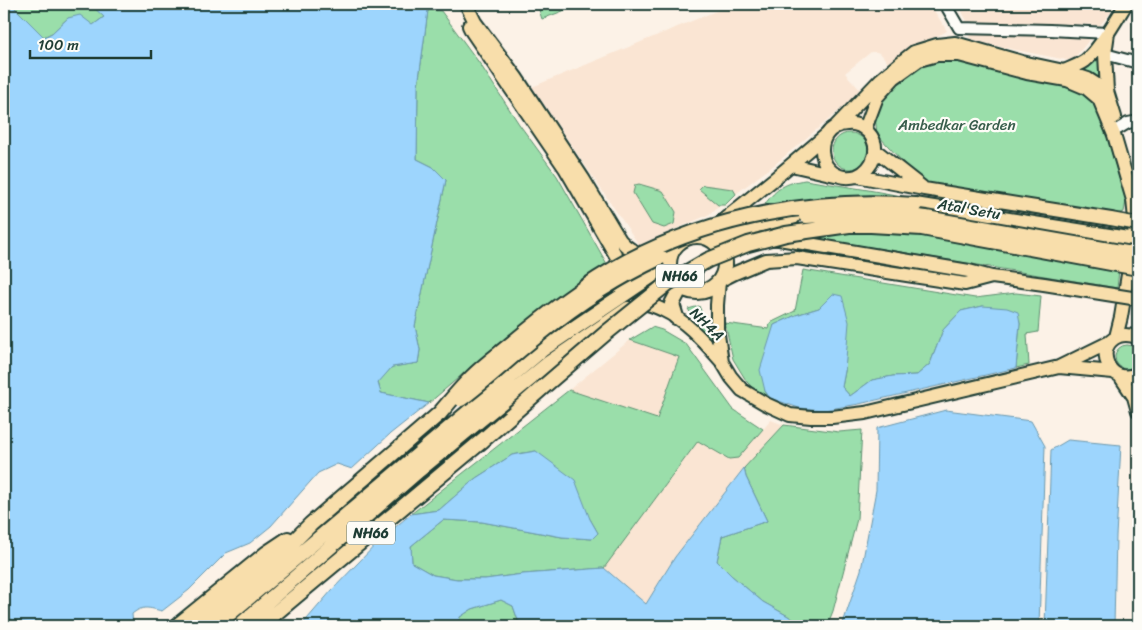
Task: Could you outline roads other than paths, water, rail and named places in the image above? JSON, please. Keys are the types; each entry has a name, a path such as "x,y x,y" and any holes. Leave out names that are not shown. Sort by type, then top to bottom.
{"highway":[{"path":"440,414 472,377 533,326 588,285 628,261 686,236 760,215 827,204 887,203 1136,232"},
{"name":"Atal Setu","path":"440,414 587,298 645,264 716,234 793,217 849,213 895,214 1138,255"},
{"name":"Atal Setu","path":"260,626 483,440 606,333 668,283 708,260 748,244 786,234 849,224 922,228 1138,268"},
{"path":"215,626 543,349 635,288 671,257 682,240 695,236 706,238 716,244 724,258 723,274 713,287 697,292 688,291 679,286 671,276 671,257"},
{"path":"239,626 420,470 549,363 613,318 640,302 679,286"},
{"path":"676,317 672,304 679,286"},
{"name":"NH66","path":"197,626 272,563 311,524 440,414"},
{"path":"177,626 267,553 311,524"}],"main road":[{"path":"458,4 472,32 565,168 635,288"},
{"path":"466,4 475,22 516,77 584,180 620,240 626,247 638,253 671,257"},
{"path":"1064,71 1087,59 1108,33 1126,4"},
{"path":"1108,33 1105,54 1107,91 1138,191"},
{"path":"706,238 831,130 882,79 914,52 937,45 955,43 1022,62 1064,71 1088,79 1107,91"},
{"path":"865,129 877,97 894,78 919,60 937,54 959,55 1027,73 1067,80 1086,88 1099,99 1114,135 1133,200 1136,232 1121,317 1113,340 1108,347 1106,358 1109,368 1117,374 1134,398 1138,410"},
{"path":"791,165 848,178 857,176 870,166 875,150 873,140 865,129 860,126 845,124 831,130 822,144 822,155 826,165 829,170 838,175"},
{"path":"875,150 924,188"},
{"path":"857,176 1111,219 1136,232"},
{"path":"706,238 778,239 969,271 992,277 1138,299"},
{"path":"722,362 717,328 719,281 766,260 797,258 966,284 992,277"},
{"name":"NH4A","path":"640,302 664,310 692,329 722,362 742,390 790,415 832,417 865,413 1059,367"},
{"path":"1059,367 1113,340 1128,335 1138,338"},
{"path":"1059,367 1131,376 1138,373"}],"street":[{"path":"945,4 959,28"},
{"path":"959,28 1108,33"},
{"path":"955,43 956,33 959,28"},
{"path":"1105,54 1138,63"},
{"path":"1118,129 1128,123 1138,121"}],"water":[{"path":"4,4 11,4 44,37 52,33 68,18 80,15 93,25 104,17 92,6 93,4 427,4 428,10 418,86 417,159 433,167 446,180 415,326 420,350 418,363 392,367 378,383 381,393 429,403 390,434 352,469 337,464 318,473 271,526 250,543 226,553 189,590 162,611 143,608 136,611 132,614 133,626 39,626 13,620 4,615"},
{"path":"833,294 842,296 849,322 842,387 850,396 872,380 893,376 917,375 930,364 943,330 961,311 983,306 1007,308 1018,312 1020,323 1016,368 859,404 824,410 799,408 770,398 765,391 760,370 774,325 796,315 819,308"},
{"path":"946,410 1031,421 1045,446 1039,626 842,626 861,570 876,490 877,428"},
{"path":"1068,440 1121,445 1114,626 1045,626 1051,450"},
{"path":"536,451 575,480 590,519 598,533 592,539 562,537 482,522 443,520 411,546 412,563 433,575 457,579 485,579 604,568 646,604 675,557 744,468 746,477 767,521 722,536 717,561 763,602 803,626 520,626 513,606 501,600 472,609 460,617 457,626 301,626 332,590 382,538 411,514 439,510 476,478 512,455"}],"park label":[{"name":"Ambedkar Garden","path":"957,125"}]}
